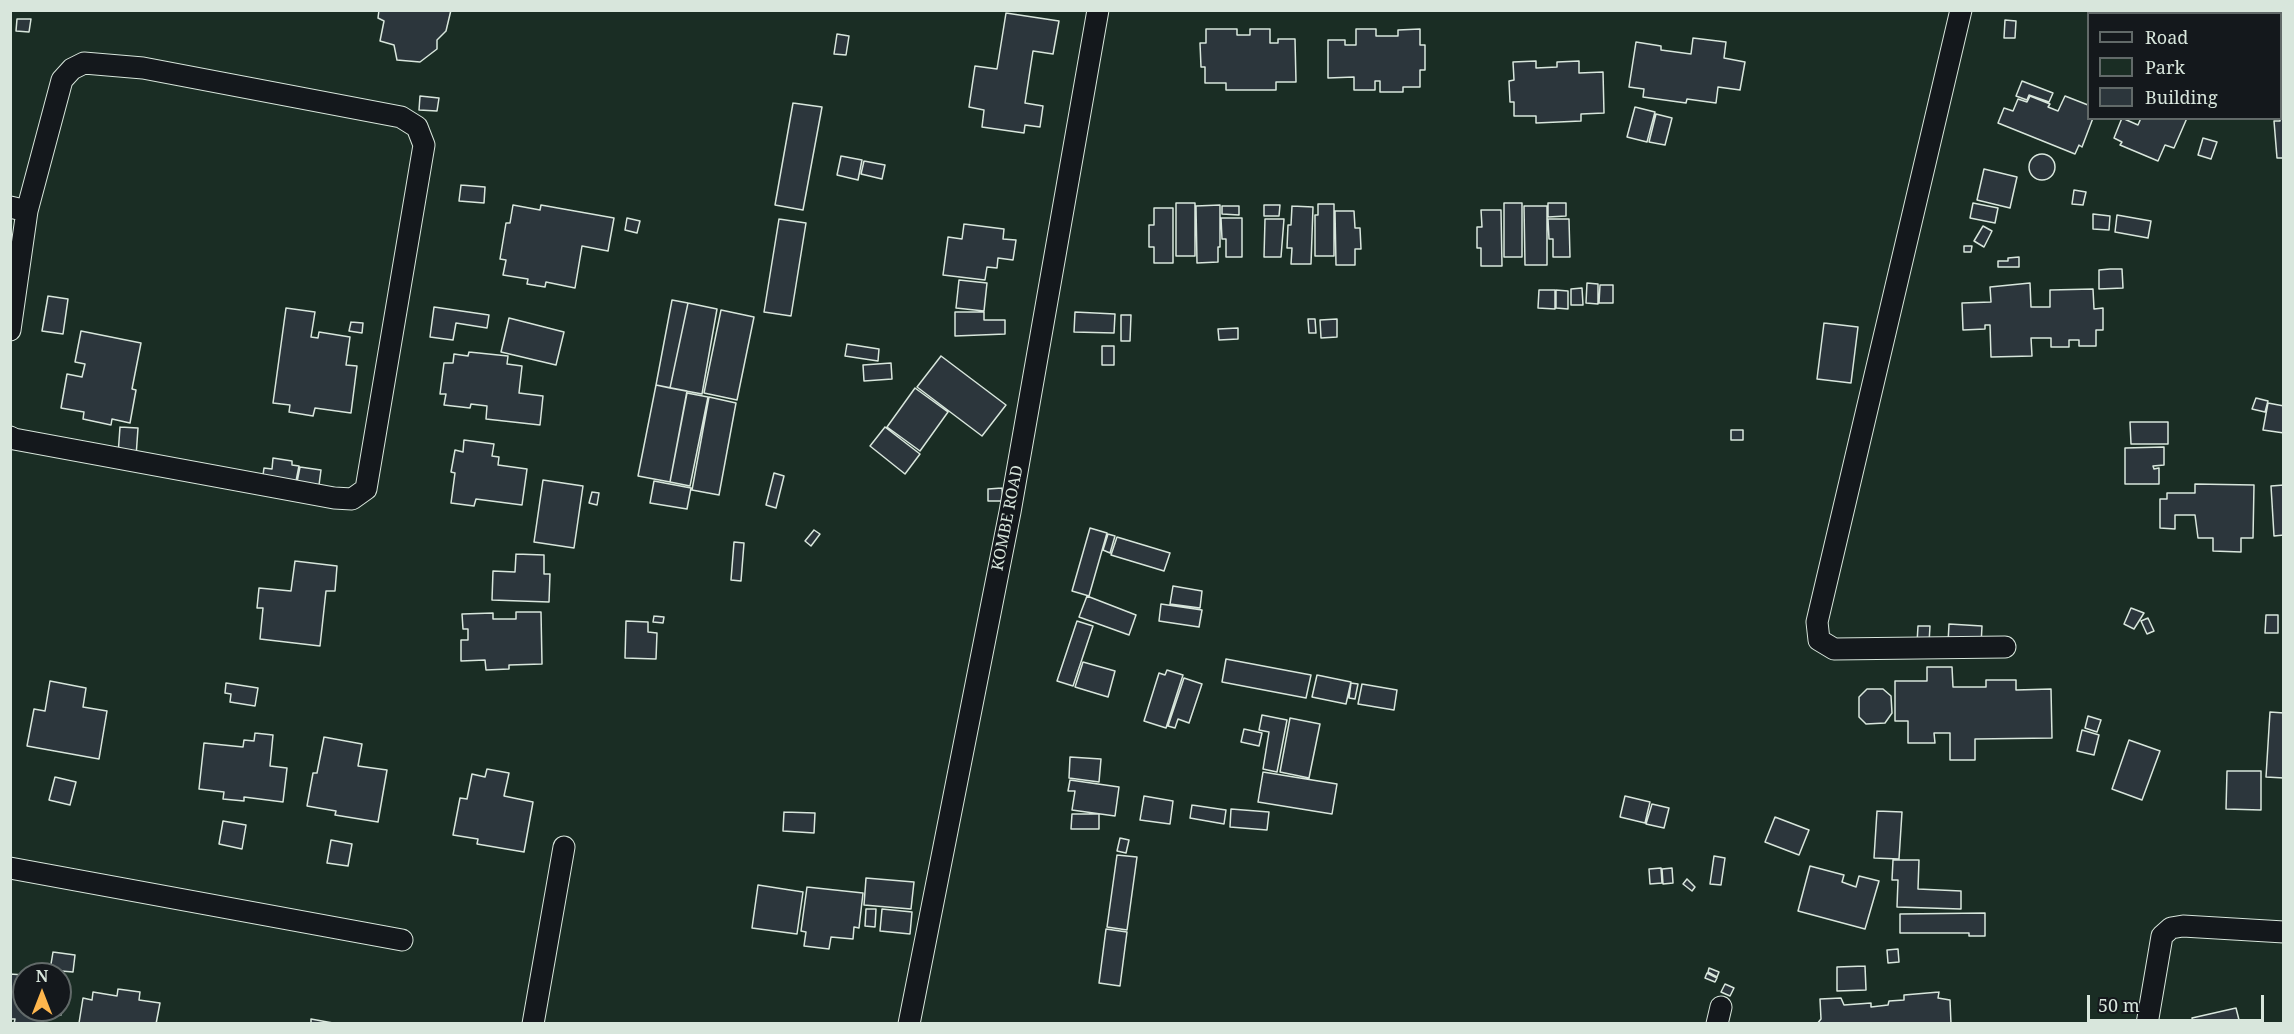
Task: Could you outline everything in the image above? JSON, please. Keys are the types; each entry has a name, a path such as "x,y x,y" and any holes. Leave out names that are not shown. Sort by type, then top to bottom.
{"street":[{"name":"KOMBE ROAD","path":"909,1023 1010,512 1098,10"},
{"path":"1961,10 1817,622 1819,640 1834,649 2005,647"},
{"path":"10,330 19,209 63,80 72,69 84,63 143,68 401,117 417,127 424,145 366,489 352,499 333,498 10,437"},
{"path":"533,1023 564,847"},
{"path":"10,868 402,940"},
{"path":"2147,1023 2162,936 2171,928 2183,926 2283,932"}],"green space":[{"path":"11,11 2283,11 2283,1023 11,1023"}],"building":[{"path":"379,10 451,10 446,31 437,40 437,49 420,62 397,60 394,45 380,41 384,21 378,18"},
{"path":"1006,13 1059,21 1053,54 1033,51 1025,103 1043,106 1040,127 1025,125 1024,133 982,127 984,110 969,107 975,66 997,69"},
{"path":"17,19 31,19 29,32 16,31"},
{"path":"2005,20 2016,21 2015,38 2004,38"},
{"path":"1206,29 1237,29 1237,35 1250,35 1250,29 1270,29 1270,43 1278,43 1278,39 1295,39 1296,82 1276,82 1276,90 1226,90 1226,83 1205,83 1205,67 1201,67 1200,43 1206,43"},
{"path":"1356,29 1376,29 1376,36 1398,36 1398,30 1420,29 1420,45 1425,45 1425,70 1420,70 1420,87 1403,87 1403,92 1380,92 1380,81 1375,81 1375,90 1354,90 1354,77 1328,78 1328,40 1345,40 1345,45 1356,45"},
{"path":"837,34 849,36 846,55 834,54"},
{"path":"1693,38 1726,42 1724,58 1745,62 1740,90 1718,87 1716,103 1687,99 1686,103 1643,97 1644,89 1629,87 1636,42 1661,46 1661,50 1691,54"},
{"path":"1536,61 1536,68 1557,67 1557,62 1579,61 1579,73 1603,72 1604,113 1581,114 1581,121 1536,123 1536,116 1514,116 1514,102 1510,102 1509,81 1514,80 1513,62"},
{"path":"2022,81 2053,93 2049,102 2029,95 2027,100 2016,96"},
{"path":"420,96 439,98 437,111 419,110"},
{"path":"2030,96 2050,104 2048,107 2058,111 2065,96 2087,105 2087,120 2092,120 2082,147 2079,145 2075,154 1998,123 2004,108 2013,111 2018,99 2027,102"},
{"path":"793,103 822,107 803,210 775,205"},
{"path":"1635,107 1655,112 1647,142 1627,137"},
{"path":"2282,107 2284,107 2284,158 2277,158 2274,121 2282,120"},
{"path":"1656,114 1672,118 1665,145 1649,142"},
{"path":"2121,120 2138,125 2140,120 2186,120 2174,148 2165,145 2158,161 2120,145 2122,142 2114,138"},
{"path":"2203,138 2217,142 2211,159 2198,155"},
{"path":"2042,154 2051,158 2055,167 2051,176 2042,180 2033,176 2029,167 2033,158"},
{"path":"841,156 862,160 858,180 837,175"},
{"path":"864,161 885,165 882,179 861,174"},
{"path":"1984,169 2017,177 2010,208 1977,200"},
{"path":"461,185 485,187 484,203 459,201"},
{"path":"2074,190 2086,192 2083,205 2072,204"},
{"path":"1176,203 1195,203 1195,256 1176,256"},
{"path":"1504,203 1522,203 1522,257 1504,257"},
{"path":"1548,203 1566,203 1566,216 1548,217"},
{"path":"1973,203 1998,208 1995,223 1970,218"},
{"path":"1318,204 1334,204 1334,256 1315,256 1315,215 1318,215"},
{"path":"513,205 540,210 541,205 614,218 608,251 582,246 575,288 546,282 545,287 527,284 528,279 503,275 506,260 500,259 506,223 510,223"},
{"path":"1220,205 1218,262 1197,263 1196,206"},
{"path":"1264,205 1280,205 1279,216 1264,216"},
{"path":"1222,206 1239,206 1239,215 1222,214"},
{"path":"1292,206 1313,207 1311,264 1291,264 1292,248 1287,248"},
{"path":"1524,206 1547,206 1547,265 1525,265"},
{"path":"1154,208 1173,208 1173,263 1154,263 1154,247 1149,247 1149,225 1154,225"},
{"path":"1481,210 1501,210 1502,266 1481,266 1481,248 1477,248 1477,227 1482,227"},
{"path":"1335,211 1354,211 1355,228 1360,228 1361,249 1355,249 1355,265 1336,265"},
{"path":"2093,214 2110,216 2109,230 2093,229"},
{"path":"2117,215 2151,221 2148,238 2115,232"},
{"path":"627,218 640,221 637,233 625,230"},
{"path":"1221,218 1242,218 1242,257 1226,257 1226,239 1222,239"},
{"path":"779,219 806,223 791,316 764,312"},
{"path":"1265,219 1284,219 1281,257 1264,257"},
{"path":"1548,219 1569,219 1570,257 1553,257 1553,239 1549,239"},
{"path":"964,224 1004,229 1003,239 1016,240 1013,260 998,258 997,268 987,267 985,280 943,275 948,237 962,239"},
{"path":"1983,226 1992,231 1984,247 1974,241"},
{"path":"1964,246 1972,246 1971,252 1964,252"},
{"path":"2019,257 2019,267 1998,267 1998,261 2008,261 2008,258"},
{"path":"2122,269 2123,288 2099,289 2099,270"},
{"path":"959,280 987,283 984,311 956,308"},
{"path":"1587,283 1598,284 1598,304 1586,303"},
{"path":"2030,283 2031,307 2050,307 2050,290 2093,289 2094,309 2103,308 2103,330 2096,330 2096,346 2079,346 2079,340 2069,340 2069,347 2051,347 2051,338 2031,338 2032,356 1991,357 1990,325 1985,325 1985,329 1963,330 1962,303 1991,302 1990,287"},
{"path":"1600,285 1613,285 1613,303 1599,303"},
{"path":"1582,288 1583,305 1571,305 1571,289"},
{"path":"1539,290 1555,290 1555,309 1538,308"},
{"path":"1556,290 1568,291 1568,309 1556,308"},
{"path":"48,296 68,299 63,334 42,331"},
{"path":"672,300 688,303 670,388 656,385"},
{"path":"688,303 717,309 702,394 670,388"},
{"path":"434,307 489,315 487,328 456,323 453,340 430,337"},
{"path":"286,308 315,312 311,337 318,338 319,332 350,337 346,365 357,366 351,413 315,408 313,416 289,412 290,405 273,403"},
{"path":"721,310 754,317 737,400 704,393"},
{"path":"955,312 984,312 984,320 1005,320 1005,334 955,336"},
{"path":"1075,312 1115,314 1114,333 1074,332"},
{"path":"1121,315 1131,315 1130,341 1121,341"},
{"path":"509,318 564,332 556,365 501,352"},
{"path":"1308,319 1315,319 1316,333 1309,333"},
{"path":"1337,319 1337,337 1321,338 1320,320"},
{"path":"351,322 363,323 362,333 349,331"},
{"path":"1824,323 1858,327 1851,383 1817,379"},
{"path":"1238,328 1238,339 1219,340 1218,329"},
{"path":"81,331 141,343 132,389 136,390 130,423 112,419 111,425 83,419 84,412 61,408 67,374 82,377 85,364 75,362"},
{"path":"847,344 879,349 878,361 845,356"},
{"path":"1102,346 1114,346 1114,365 1102,365"},
{"path":"469,352 508,356 507,364 522,366 519,393 543,396 540,425 486,419 487,406 471,404 470,408 444,405 446,394 440,394 444,363 453,363 454,354 468,356"},
{"path":"941,356 1006,405 982,436 917,387"},
{"path":"891,363 892,379 864,381 863,365"},
{"path":"656,385 687,391 670,482 638,476"},
{"path":"915,388 948,412 920,451 887,427"},
{"path":"687,393 708,397 690,486 670,482"},
{"path":"709,397 736,403 719,495 692,490"},
{"path":"2256,398 2268,401 2265,412 2252,409"},
{"path":"2268,403 2284,406 2284,433 2263,430"},
{"path":"2130,422 2168,422 2168,444 2131,444"},
{"path":"120,427 138,428 136,457 118,455"},
{"path":"885,427 920,454 905,474 870,446"},
{"path":"1731,430 1743,430 1743,440 1731,440"},
{"path":"464,440 494,444 492,456 499,457 498,465 527,469 522,505 476,499 474,506 451,503 455,473 451,472 455,450 463,452"},
{"path":"2164,447 2164,465 2153,466 2154,469 2159,468 2159,484 2125,484 2125,448"},
{"path":"273,458 292,461 292,465 299,466 296,481 262,482 264,468 272,469"},
{"path":"300,467 321,470 319,485 297,482"},
{"path":"774,473 784,476 776,508 766,505"},
{"path":"543,480 583,486 574,548 534,542"},
{"path":"654,481 691,488 687,509 650,503"},
{"path":"2195,484 2254,485 2253,538 2241,538 2241,552 2213,551 2213,538 2198,538 2195,515 2175,515 2175,529 2160,528 2160,499 2167,499 2167,493 2195,493"},
{"path":"2284,485 2284,535 2274,536 2271,486"},
{"path":"1002,488 1003,501 988,501 988,489"},
{"path":"592,492 599,493 597,505 589,503"},
{"path":"1090,528 1107,533 1089,596 1072,591"},
{"path":"814,530 820,534 811,546 805,541"},
{"path":"1108,534 1115,536 1110,553 1103,550"},
{"path":"1117,537 1170,553 1164,571 1111,555"},
{"path":"734,542 744,543 741,581 731,580"},
{"path":"516,554 544,555 544,574 550,574 549,602 492,600 493,571 515,572"},
{"path":"295,561 337,566 335,591 326,591 320,646 260,639 263,608 257,608 259,588 291,591"},
{"path":"1173,586 1202,591 1200,608 1170,604"},
{"path":"1087,596 1136,615 1129,635 1079,617"},
{"path":"1161,604 1202,610 1199,627 1159,621"},
{"path":"2131,608 2144,613 2134,629 2124,624"},
{"path":"516,612 541,612 542,664 509,665 509,669 486,670 485,660 461,661 461,640 468,640 468,629 463,629 462,614 493,613 493,619 516,619"},
{"path":"2266,615 2278,615 2278,633 2265,633"},
{"path":"654,616 664,617 663,623 653,622"},
{"path":"2148,618 2154,631 2147,634 2141,621"},
{"path":"626,621 648,622 648,632 657,633 656,659 625,658"},
{"path":"1077,621 1093,626 1073,686 1057,681"},
{"path":"1949,624 1982,626 1981,645 1948,643"},
{"path":"1918,626 1930,626 1929,643 1917,643"},
{"path":"1226,659 1311,675 1306,698 1222,682"},
{"path":"1083,662 1115,671 1108,697 1075,687"},
{"path":"1927,667 1952,667 1953,687 1986,687 1986,680 2016,680 2016,690 2051,689 2052,738 1975,739 1975,760 1950,760 1950,733 1934,733 1935,743 1908,743 1908,721 1895,721 1895,681 1927,681"},
{"path":"1167,670 1183,675 1166,728 1144,721 1159,673 1165,675"},
{"path":"1317,675 1351,682 1346,704 1312,697"},
{"path":"1184,678 1202,684 1189,723 1178,719 1175,728 1168,726"},
{"path":"50,681 86,688 83,707 107,711 99,759 27,746 34,709 45,711"},
{"path":"226,683 258,688 255,706 230,702 231,694 225,693"},
{"path":"1351,683 1358,684 1355,699 1349,698"},
{"path":"1362,684 1397,690 1394,710 1358,704"},
{"path":"1867,689 1883,689 1891,696 1892,713 1885,723 1866,724 1859,717 1859,697"},
{"path":"2270,712 2284,713 2284,778 2266,777"},
{"path":"1262,715 1287,720 1277,772 1263,769 1269,732 1259,730"},
{"path":"2088,716 2101,720 2097,732 2085,728"},
{"path":"1290,718 1320,724 1309,778 1280,772"},
{"path":"1244,729 1262,733 1259,746 1241,742"},
{"path":"2082,730 2099,735 2094,755 2077,751"},
{"path":"255,733 273,735 270,766 287,768 283,802 244,797 244,801 223,799 224,792 199,789 204,743 243,747 244,740 254,741"},
{"path":"324,737 362,744 358,766 387,770 378,822 335,815 336,811 307,806 313,773 317,773"},
{"path":"2129,740 2160,751 2142,800 2112,789"},
{"path":"1070,757 1101,759 1099,782 1069,778"},
{"path":"487,769 509,773 504,796 533,802 524,852 477,844 478,839 453,835 460,798 467,799 472,774 485,777"},
{"path":"2227,771 2261,771 2261,810 2226,809"},
{"path":"1263,772 1337,784 1332,814 1258,802"},
{"path":"55,777 76,782 70,805 49,800"},
{"path":"1070,780 1119,787 1115,816 1072,810 1075,791 1068,791"},
{"path":"1144,796 1173,801 1170,824 1140,820"},
{"path":"1625,796 1650,802 1645,823 1620,817"},
{"path":"1652,804 1669,808 1664,828 1646,824"},
{"path":"1192,805 1226,810 1224,824 1190,818"},
{"path":"1231,809 1269,812 1267,830 1230,827"},
{"path":"1877,811 1902,812 1899,859 1874,858"},
{"path":"784,812 815,813 814,833 783,831"},
{"path":"1072,814 1099,814 1099,829 1071,829"},
{"path":"1775,817 1809,830 1799,855 1765,842"},
{"path":"223,821 246,825 242,849 219,844"},
{"path":"1120,838 1129,840 1126,853 1117,851"},
{"path":"331,840 352,844 348,866 327,863"},
{"path":"1117,855 1137,857 1127,930 1107,927"},
{"path":"1714,856 1725,858 1721,885 1710,884"},
{"path":"1893,860 1919,860 1918,889 1961,891 1961,909 1897,907 1898,880 1892,880"},
{"path":"1810,866 1844,875 1842,882 1856,887 1859,876 1879,881 1865,929 1798,911"},
{"path":"1661,868 1662,883 1650,884 1649,869"},
{"path":"1672,868 1673,883 1663,884 1662,869"},
{"path":"866,878 914,882 911,909 864,905"},
{"path":"1687,879 1695,887 1692,891 1683,884"},
{"path":"758,885 803,892 797,934 752,928"},
{"path":"807,887 863,893 859,928 854,927 853,939 831,937 829,949 804,946 806,932 801,931"},
{"path":"866,909 876,909 875,927 865,926"},
{"path":"882,909 912,912 910,934 880,931"},
{"path":"1985,913 1985,936 1969,936 1969,933 1900,933 1900,914"},
{"path":"1106,929 1127,932 1120,986 1099,983"},
{"path":"1898,949 1899,962 1888,963 1887,950"},
{"path":"53,952 75,955 73,972 72,962 51,962"},
{"path":"1865,966 1866,990 1837,991 1837,967"},
{"path":"1709,968 1719,972 1717,977 1708,972"},
{"path":"1707,973 1717,978 1715,982 1705,978"},
{"path":"10,974 12,974 12,1019 10,1019"},
{"path":"1725,984 1734,988 1730,996 1721,992"},
{"path":"118,989 140,992 139,1000 160,1003 156,1024 79,1023 83,998 92,1000 93,992 117,996"},
{"path":"1939,992 1938,998 1950,1000 1951,1024 1817,1024 1821,1019 1820,999 1841,998 1844,1005 1871,1003 1871,1007 1888,1005 1889,1001 1904,1000 1904,995"},
{"path":"2236,1008 2240,1024 2194,1024 2192,1018"},
{"path":"311,1019 333,1023 311,1024"},
{"path":"14,1022 42,1022 42,1024 14,1024"}]}
